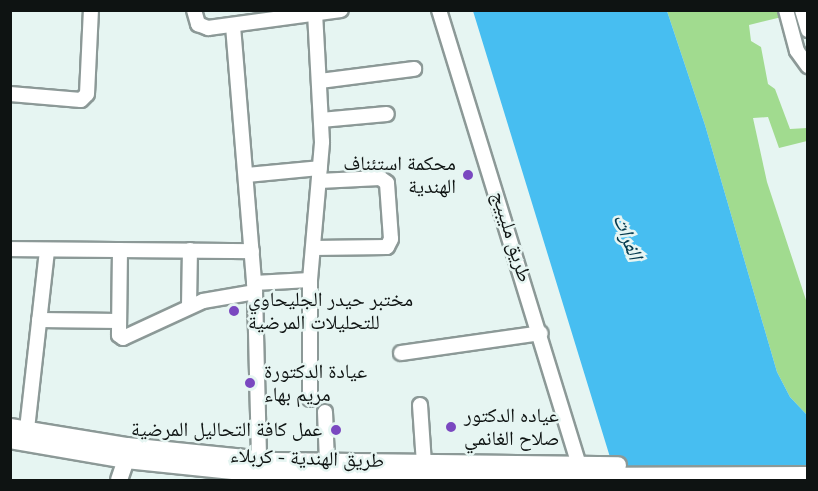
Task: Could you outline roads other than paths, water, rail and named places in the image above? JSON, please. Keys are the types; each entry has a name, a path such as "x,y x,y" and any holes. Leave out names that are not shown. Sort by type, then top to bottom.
{"main road":[{"name":"طريق الهندية - كربلاء","path":"19,428 127,446 258,472 327,462 424,463 584,474"},
{"path":"10,440 126,460 341,479 584,474 608,471 807,464"},
{"path":"119,480 126,460"},
{"path":"608,471 807,475"}],"street":[{"path":"10,94 81,100 87,94 91,10"},
{"path":"194,10 202,27 233,26 341,10"},
{"name":"طريق مليبيج","path":"439,10 584,474"},
{"path":"786,10 797,51 807,66"},
{"path":"802,10 807,30"},
{"path":"310,399 309,280 320,175 321,120 315,14"},
{"path":"233,26 252,251 258,472"},
{"path":"320,81 414,69"},
{"path":"321,120 387,114"},
{"path":"246,175 380,178 387,183 391,239 387,247 313,248"},
{"path":"10,249 47,252 252,251"},
{"path":"120,250 120,335 128,338 189,306 254,288 309,280"},
{"path":"189,306 190,250"},
{"path":"19,428 39,320 47,252"},
{"path":"39,320 119,321"},
{"path":"401,353 541,333"},
{"path":"420,405 424,463"},
{"path":"325,412 327,462"}],"water":[{"name":"الفرات","path":"473,11 667,11 705,125 777,372 790,397 807,415 807,480 617,480"}],"place":[{"name":"محكمة استئناف الهندية","path":"468,175"},
{"name":"مختبر حيدر الجليحاوي للتحليلات المرضية","path":"234,311"},
{"name":"عيادة الدكتورة مريم بهاء","path":"250,383"},
{"name":"عياده الدكتور صلاح الغانمي","path":"451,427"},
{"name":"عمل كافة التحاليل المرضية","path":"336,430"}]}
